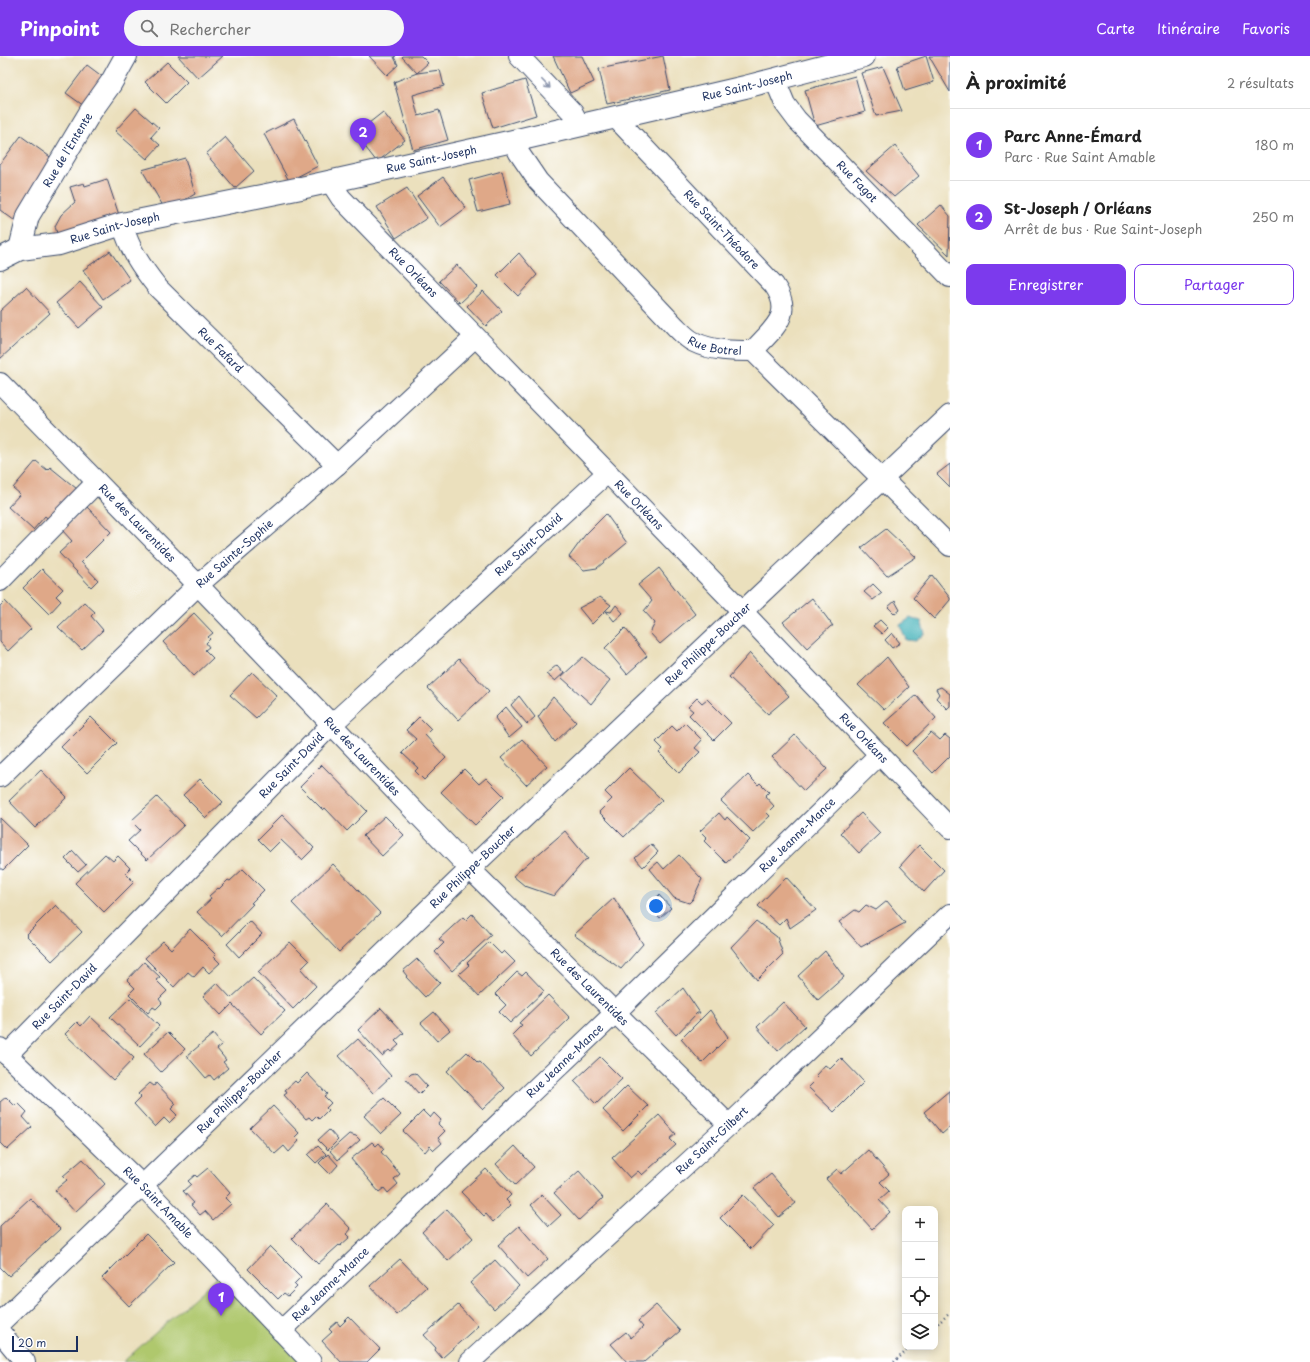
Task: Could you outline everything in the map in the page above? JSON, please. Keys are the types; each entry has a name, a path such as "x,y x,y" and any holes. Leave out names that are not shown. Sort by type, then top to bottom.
{"street":[{"name":"Rue de l'Entente","path":"20,249 28,216 91,111 111,83 126,56"},
{"path":"519,56 574,113 580,126"},
{"name":"Rue Saint-Joseph","path":"0,259 20,249 59,244 122,224 330,181 580,126 775,80 816,62 864,56"},
{"name":"Rue Fagot","path":"775,80 786,104 797,120 950,277"},
{"name":"Rue Saint-Théodore","path":"615,117 774,285 781,295 783,308 779,320 753,351"},
{"name":"Rue Botrel","path":"513,141 521,158 538,181 675,326 693,342 711,348 732,351 753,351 950,546"},
{"name":"Rue Orléans","path":"330,181 341,198 742,611 950,828"},
{"name":"Rue Fafard","path":"122,224 130,248 142,268 158,288 337,464"},
{"name":"Rue Sainte-Sophie","path":"0,777 198,585 337,464 475,337"},
{"name":"Rue des Laurentides","path":"0,383 198,585 470,869 729,1125"},
{"name":"Rue Philippe-Boucher","path":"0,1323 470,869 950,415"},
{"name":"Rue Saint-David","path":"3,1052 331,725 607,473"},
{"path":"0,581 97,482"},
{"name":"Rue Jeanne-Mance","path":"282,1331 615,1013 880,754"},
{"name":"Rue Saint-Gilbert","path":"470,1362 729,1125 950,914"},
{"name":"Rue Saint Amable","path":"3,1052 143,1186 311,1362"},
{"path":"0,1332 25,1362"}],"path":[{"path":"938,1323 950,1313"},
{"path":"894,1362 908,1350"}],"green space":[{"path":"224,1271 312,1362 123,1362"}],"water":[{"path":"910,618 921,621 925,633 916,641 906,640 900,625"}],"building":[{"path":"178,56 223,56 198,78"},
{"path":"369,56 396,56 394,57 398,65 387,75"},
{"path":"421,56 428,63 417,73 402,57"},
{"path":"553,56 582,56 594,82 570,93"},
{"path":"663,56 670,90 607,104 599,69"},
{"path":"926,56 934,82 905,91 897,66"},
{"path":"929,56 950,56 950,92"},
{"path":"167,62 187,82 166,103 145,82"},
{"path":"87,65 111,83 91,111 66,93"},
{"path":"883,67 902,111 876,116 861,73"},
{"path":"440,70 444,86 413,95 418,116 439,110 448,140 413,150 394,82 417,73"},
{"path":"855,76 865,112 815,126 805,90"},
{"path":"525,80 536,115 493,128 482,93"},
{"path":"136,108 159,128 151,137 160,145 147,159 115,131"},
{"path":"383,112 405,140 377,162 355,134"},
{"path":"294,119 318,166 289,181 264,134"},
{"path":"21,136 60,164 18,223 0,210 0,164"},
{"path":"225,137 254,171 235,188 206,154"},
{"path":"895,146 919,176 894,197 866,171"},
{"path":"185,158 195,194 166,211 142,170"},
{"path":"502,171 510,204 478,212 469,180"},
{"path":"443,177 466,208 440,227 417,196"},
{"path":"107,179 121,221 59,241 55,226 61,215 75,202 70,187 84,183 85,186"},
{"path":"407,188 427,218 396,238 377,207"},
{"path":"941,205 950,216 949,255 918,225"},
{"path":"110,251 130,280 103,299 83,270"},
{"path":"519,253 537,275 518,296 497,275"},
{"path":"457,265 477,287 460,303 439,281"},
{"path":"80,282 103,307 79,328 56,303"},
{"path":"26,287 50,313 0,359 0,311"},
{"path":"483,291 502,311 486,326 467,306"},
{"path":"36,461 47,470 50,467 82,493 54,524 45,516 33,530 8,507 20,494 13,488"},
{"path":"950,464 950,487 937,474"},
{"path":"87,507 111,532 81,562 98,580 91,587 59,553 72,541 62,530"},
{"path":"606,514 627,543 597,568 584,570 569,557 585,535"},
{"path":"886,529 916,557 887,576 861,548"},
{"path":"659,568 695,614 660,644 650,633 655,623 644,611 652,601 638,585"},
{"path":"42,569 63,589 56,596 61,601 49,614 23,588"},
{"path":"932,575 950,598 950,600 934,619 913,598"},
{"path":"873,584 882,593 873,600 864,592"},
{"path":"600,597 611,605 592,624 579,608"},
{"path":"812,598 833,626 831,626 807,648 783,622"},
{"path":"5,601 31,629 8,651 0,642 0,606"},
{"path":"895,601 900,610 895,614 888,607"},
{"path":"84,602 95,612 91,616 103,630 82,650 58,627"},
{"path":"616,605 623,613 614,621 606,611 611,612"},
{"path":"194,613 213,633 208,637 210,639 206,643 209,647 205,650 213,658 194,676 163,642"},
{"path":"880,620 888,628 882,634 873,626"},
{"path":"625,628 647,656 627,674 605,648"},
{"path":"892,633 900,643 892,648 885,640"},
{"path":"750,653 789,696 768,714 729,677"},
{"path":"583,657 610,680 591,704 561,677"},
{"path":"887,657 909,687 884,710 858,685"},
{"path":"459,659 489,691 458,720 428,688"},
{"path":"557,665 564,673 555,681 546,674"},
{"path":"252,672 277,696 256,718 230,695"},
{"path":"941,687 950,694 950,706 947,709 936,698 939,694 936,689"},
{"path":"916,695 936,718 907,746 884,723"},
{"path":"519,696 535,717 527,724 511,705"},
{"path":"553,697 576,722 555,742 538,717"},
{"path":"697,698 702,703 707,699 731,723 714,740 689,715 693,711 688,707"},
{"path":"506,707 522,727 509,738 495,718"},
{"path":"91,717 117,743 87,773 61,747"},
{"path":"419,717 431,729 425,735 446,758 424,780 415,771 418,768 402,753 416,739 406,730"},
{"path":"685,723 702,740 695,748 700,752 679,773 659,753 663,749 656,742 672,726 677,731"},
{"path":"931,732 940,740 945,735 950,739 950,756 933,773 912,751"},
{"path":"795,735 827,769 804,791 772,757"},
{"path":"522,739 547,766 526,785 501,758"},
{"path":"322,765 367,811 347,831 325,808 323,810 300,787"},
{"path":"629,768 662,800 624,837 599,812 612,799 605,792"},
{"path":"464,769 479,784 486,778 504,796 475,825 441,792"},
{"path":"41,770 67,797 35,828 9,801"},
{"path":"748,775 758,785 760,783 769,792 765,796 774,806 767,813 770,816 753,832 721,801"},
{"path":"200,779 223,802 206,818 183,795"},
{"path":"157,797 184,825 147,860 128,841 140,830 131,821"},
{"path":"719,813 725,820 727,817 750,840 726,863 704,841 707,838 700,831"},
{"path":"861,813 880,833 859,853 840,833"},
{"path":"282,815 314,848 302,860 281,840 270,851 258,839"},
{"path":"385,816 404,835 382,856 363,836"},
{"path":"0,818 28,845 3,870 0,868"},
{"path":"565,831 588,859 585,860 554,896 525,886 513,876"},
{"path":"651,844 658,852 643,867 635,858"},
{"path":"919,845 944,870 924,892 900,866"},
{"path":"73,851 86,865 78,872 65,859"},
{"path":"105,854 113,861 118,856 130,868 125,873 134,882 104,912 75,883"},
{"path":"679,855 702,879 693,899 689,903 674,898 650,869 658,862 664,869"},
{"path":"333,864 380,913 339,952 292,903"},
{"path":"243,869 264,890 251,903 253,904 222,936 197,912 211,899 209,896 228,880 230,881"},
{"path":"786,877 816,910 790,928 786,918 779,925 758,906"},
{"path":"659,895 671,908 660,918 649,905"},
{"path":"614,898 643,944 621,969 574,935"},
{"path":"887,901 905,923 861,947 839,922 855,910 859,912 866,905 876,910"},
{"path":"56,905 82,932 52,961 26,935"},
{"path":"472,914 491,935 452,971 435,952 444,943 439,939 463,917 466,920"},
{"path":"250,921 262,934 239,957 227,944"},
{"path":"756,921 777,937 783,954 757,980 731,947"},
{"path":"190,929 216,955 214,957 220,963 209,973 203,967 194,977 188,972 174,987 145,958 163,941 171,949"},
{"path":"290,942 309,961 301,969 316,986 293,1009 258,972"},
{"path":"489,942 501,954 504,951 515,962 479,996 459,974 469,965 467,963"},
{"path":"825,951 844,977 818,1000 798,976"},
{"path":"417,959 440,983 425,997 406,977 407,976 403,971"},
{"path":"144,962 160,977 156,980 167,991 159,999 162,1003 156,1009 153,1007 148,1013 129,994 135,988 127,980"},
{"path":"517,972 522,976 526,972 544,991 510,1023 499,1012 506,1005 495,994"},
{"path":"253,978 285,1011 261,1034 232,1004 221,1015 203,996 217,983 231,998"},
{"path":"683,988 700,1013 697,1013 676,1035 656,1013"},
{"path":"548,995 570,1018 531,1056 512,1035 522,1025 519,1023"},
{"path":"130,998 159,1026 140,1046 110,1017"},
{"path":"783,1002 805,1026 778,1051 757,1027"},
{"path":"381,1008 404,1033 395,1041 399,1045 391,1052 389,1050 382,1056 358,1030"},
{"path":"710,1010 728,1037 702,1063 681,1039"},
{"path":"434,1012 450,1030 437,1041 421,1023"},
{"path":"90,1016 134,1058 113,1080 65,1034 77,1022 81,1026"},
{"path":"168,1032 185,1049 161,1072 144,1054"},
{"path":"213,1034 222,1045 217,1049 226,1060 223,1062 228,1068 214,1080 210,1075 206,1078 187,1056"},
{"path":"358,1039 391,1076 373,1093 339,1056"},
{"path":"467,1052 478,1063 480,1062 505,1088 483,1109 447,1071"},
{"path":"600,1057 622,1079 596,1104 574,1081"},
{"path":"841,1058 864,1082 834,1112 808,1087 818,1077 816,1075 825,1065 830,1069"},
{"path":"307,1073 327,1094 324,1096 331,1103 326,1108 328,1110 319,1119 316,1116 312,1120 309,1117 306,1119 284,1095 287,1093 285,1090 295,1081 297,1083"},
{"path":"415,1073 427,1086 419,1094 406,1079 411,1074"},
{"path":"150,1083 154,1086 156,1083 176,1104 171,1109 177,1115 169,1123 164,1118 155,1127 134,1104 141,1097 138,1094"},
{"path":"627,1086 648,1106 623,1131 603,1110"},
{"path":"950,1090 950,1127 942,1134 924,1112"},
{"path":"6,1097 15,1106 18,1103 27,1112 23,1117 32,1127 7,1150 0,1143 0,1102"},
{"path":"384,1098 401,1115 381,1134 364,1116"},
{"path":"273,1106 299,1133 295,1137 299,1141 289,1152 284,1146 275,1154 250,1128"},
{"path":"423,1111 430,1118 434,1113 441,1120 438,1124 445,1131 438,1138 442,1143 434,1150 430,1146 425,1152 403,1131"},
{"path":"659,1115 676,1134 670,1139 676,1145 642,1175 638,1171 630,1178 612,1158"},
{"path":"329,1130 338,1140 328,1150 318,1140"},
{"path":"349,1134 356,1136 360,1140 338,1160 330,1151"},
{"path":"372,1142 376,1146 379,1143 384,1149 381,1152 400,1174 394,1179 398,1184 388,1193 384,1188 379,1192 351,1159"},
{"path":"318,1146 326,1154 316,1163 308,1155"},
{"path":"515,1146 534,1167 515,1185 496,1164"},
{"path":"868,1150 889,1174 880,1182 889,1191 879,1200 890,1212 872,1229 826,1179 837,1169 841,1174"},
{"path":"328,1154 338,1165 330,1174 319,1163"},
{"path":"83,1159 105,1184 75,1212 55,1190 67,1180 63,1176"},
{"path":"208,1168 230,1193 225,1198 231,1204 213,1220 205,1211 200,1215 191,1205 194,1203 183,1191 191,1184 188,1181 195,1175 197,1177"},
{"path":"486,1169 511,1195 506,1200 511,1205 493,1222 486,1214 484,1216 461,1192"},
{"path":"579,1171 603,1198 579,1220 554,1193"},
{"path":"771,1174 796,1203 779,1217 754,1188"},
{"path":"542,1195 561,1215 549,1226 531,1205"},
{"path":"743,1195 774,1225 751,1249 720,1218"},
{"path":"30,1198 60,1229 9,1276 0,1267 0,1226"},
{"path":"327,1204 351,1229 347,1234 350,1237 318,1264 292,1238"},
{"path":"447,1209 473,1238 448,1261 422,1232"},
{"path":"519,1226 548,1259 527,1278 498,1245"},
{"path":"146,1234 174,1262 129,1306 102,1278"},
{"path":"270,1246 301,1277 294,1284 297,1287 288,1296 284,1293 278,1299 248,1269"},
{"path":"400,1259 427,1287 397,1315 370,1286"},
{"path":"495,1260 519,1286 494,1309 470,1283"},
{"path":"458,1305 478,1326 442,1358 435,1350 436,1348 424,1335"},
{"path":"656,1305 680,1331 644,1362 627,1362 611,1344 626,1332 631,1338 643,1327 638,1321"},
{"path":"349,1317 380,1349 367,1362 341,1362 322,1341 332,1332 329,1329 337,1322 340,1326"}],"place":[{"name":"St-Joseph / Orléans","path":"363,151"},
{"name":"Parc Anne-Émard","path":"221,1316"}]}
